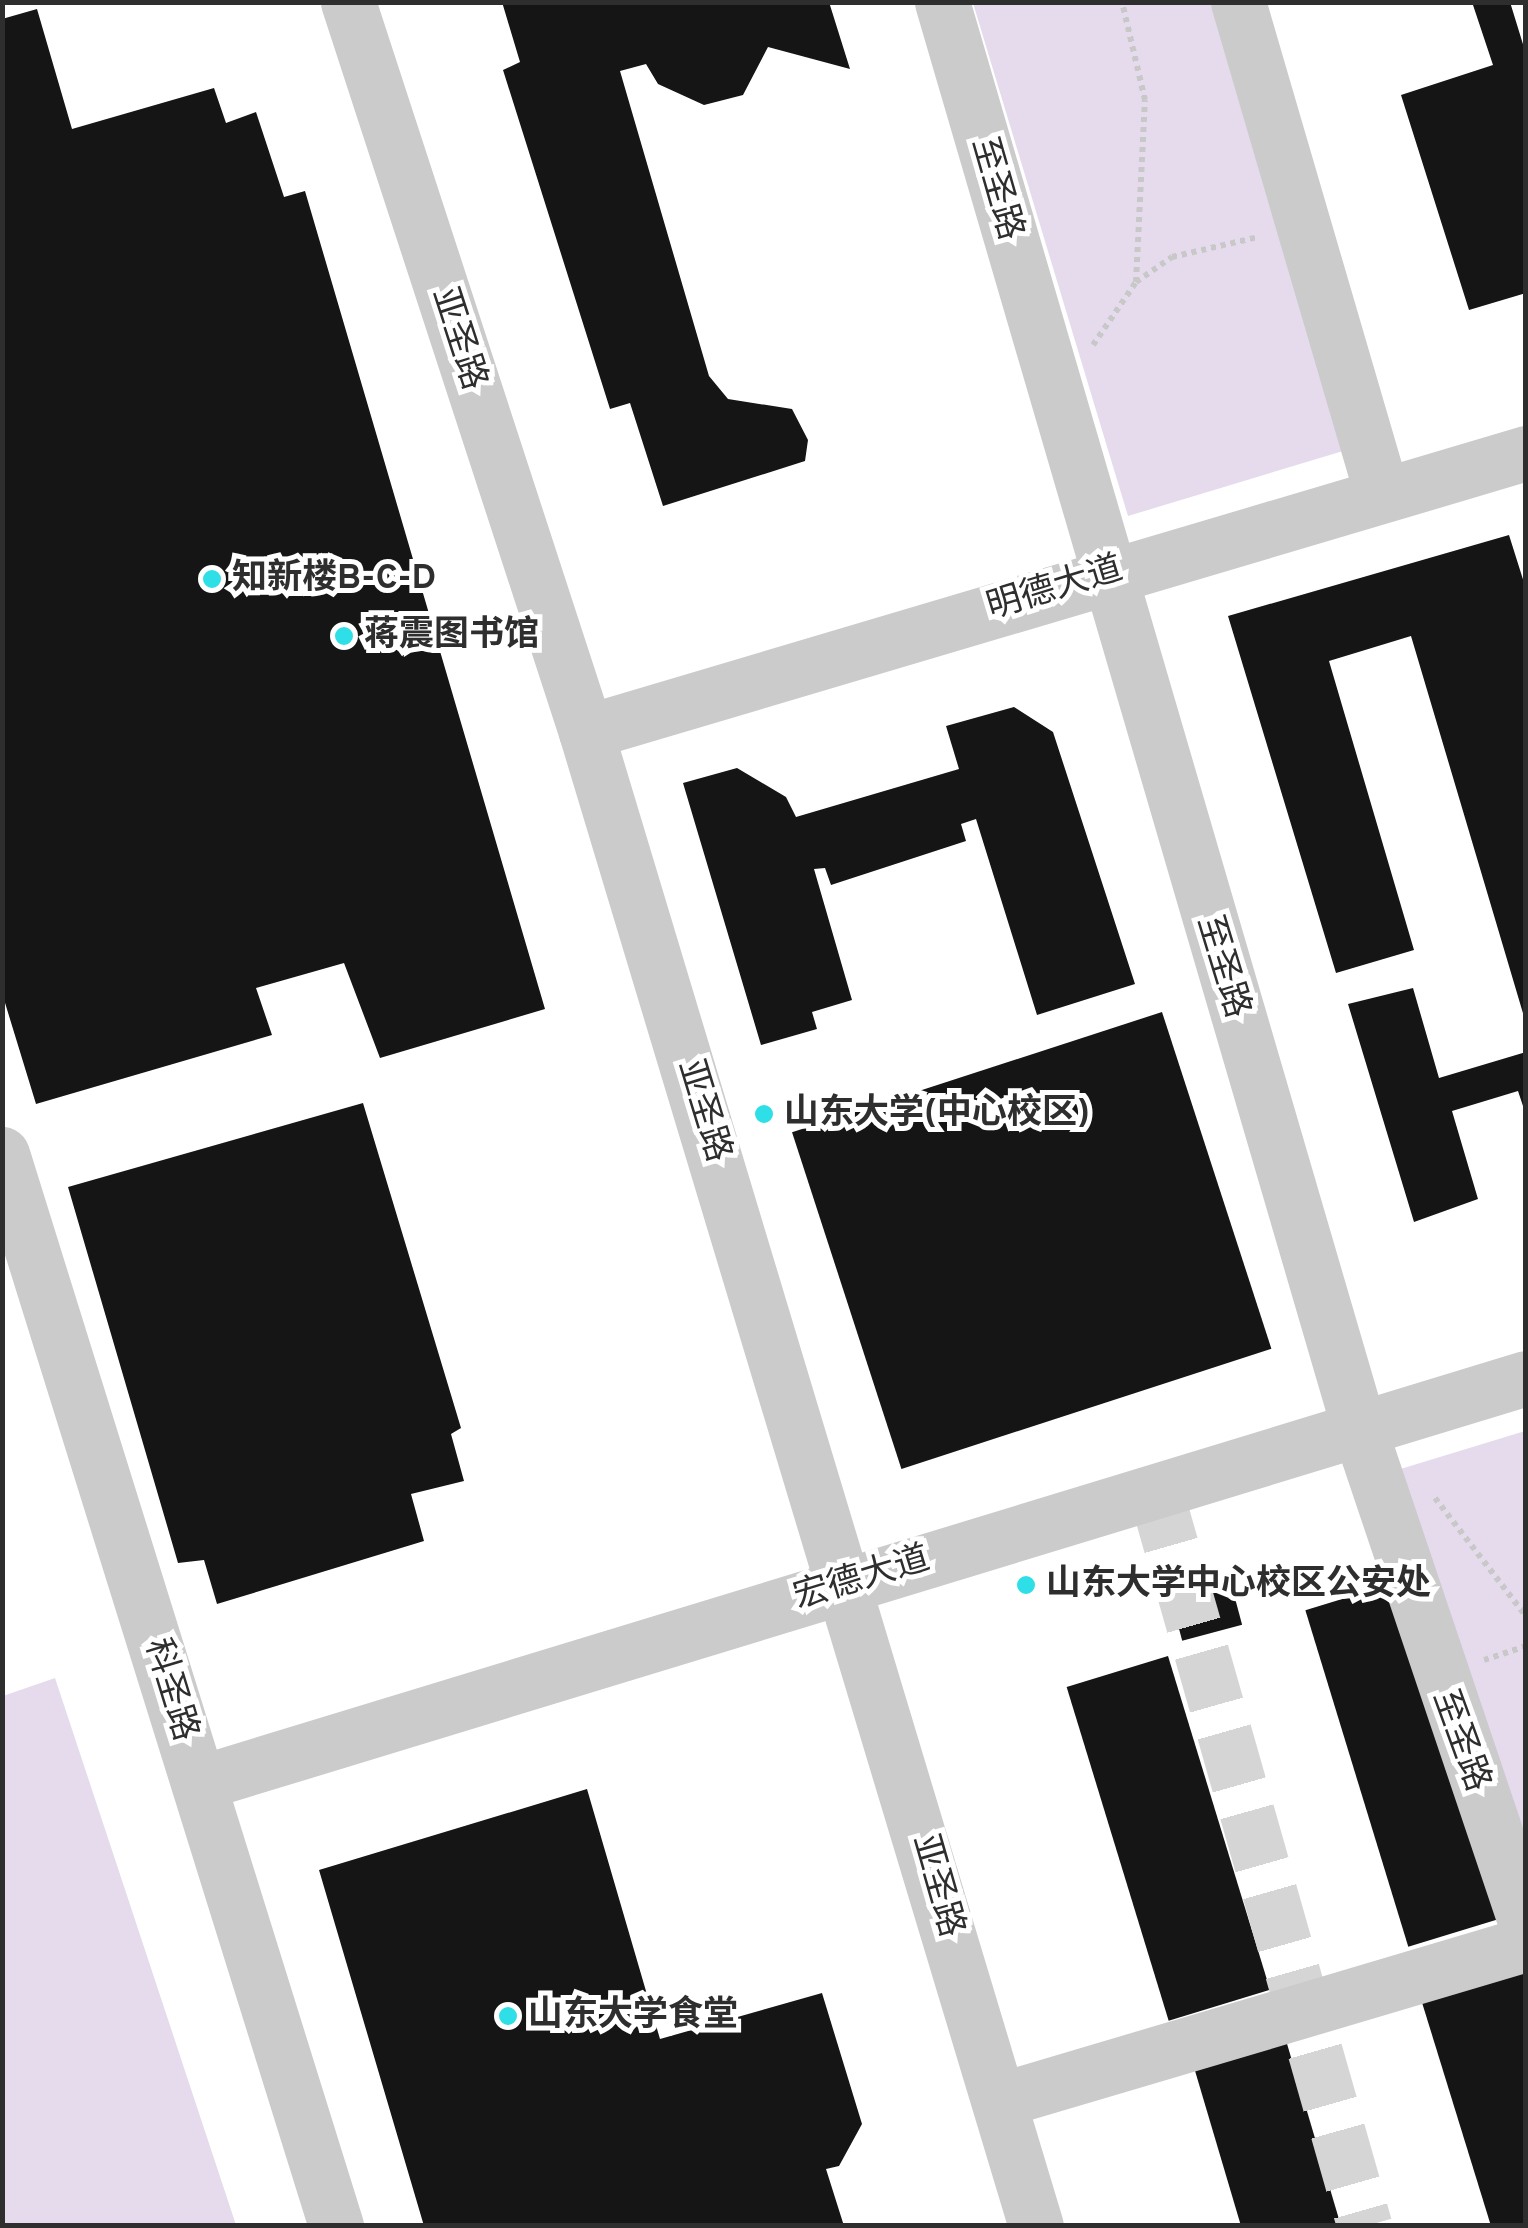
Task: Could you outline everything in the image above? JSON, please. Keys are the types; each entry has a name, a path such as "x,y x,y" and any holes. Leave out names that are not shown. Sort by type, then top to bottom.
{"lane":[{"name":"亚圣路","path":"348,2 586,732 848,1582 1036,2226"},
{"name":"至圣路","path":"942,2 1106,574 1360,1428 1526,1924"},
{"path":"1238,2 1381,492"},
{"name":"明德大道","path":"586,732 1381,492 1526,453"},
{"name":"科圣路","path":"2,1154 336,2226"},
{"name":"宏德大道","path":"199,1783 1526,1378"},
{"path":"1000,2100 1526,1944"}],"path":[{"path":"1122,2 1144,100 1136,282"},
{"path":"1056,400 1136,282 1172,257 1304,227"},
{"path":"1423,1482 1526,1616"}],"shaded area":[{"path":"973,3 1216,3 1343,451 1128,516"},
{"path":"1525,1431 1525,1897 1394,1471"},
{"path":"55,1678 236,2225 3,2225 3,1696"}],"building":[{"path":"502,2 829,2 850,69 768,47 743,95 704,105 658,84 646,64 620,71 709,376 728,399 792,409 808,440 805,461 663,506 630,403 610,409 503,70 520,62"},
{"path":"1472,2 1510,2 1526,54 1526,293 1469,310 1401,95 1493,65"},
{"name":"知新楼B-C-D","path":"37,9 72,129 214,88 226,123 256,112 284,197 305,191 545,1009 380,1058 344,963 256,988 272,1035 36,1104 2,993 2,19"},
{"path":"1509,535 1526,589 1525,1020 1411,636 1329,661 1414,950 1336,973 1228,616"},
{"path":"1014,707 1053,732 1135,984 1037,1015 976,819 961,824 966,841 831,885 825,868 814,869 852,1000 812,1012 817,1029 761,1045 683,783 737,768 786,797 796,817 959,769 946,726"},
{"path":"1413,988 1439,1078 1526,1052 1526,1115 1518,1091 1452,1111 1478,1199 1414,1222 1348,1004"},
{"path":"1162,1012 1271,1349 901,1469 792,1132"},
{"path":"363,1103 461,1428 451,1434 464,1481 411,1494 424,1541 217,1604 204,1560 178,1563 68,1187"},
{"path":"1401,1581 1504,1918 1408,1947 1305,1610"},
{"path":"1232,1587 1242,1625 1182,1641 1172,1603"},
{"path":"1168,1656 1270,1990 1169,2021 1067,1687"},
{"name":"山东大学食堂","path":"587,1789 660,2039 822,1993 862,2124 839,2166 826,2169 844,2226 424,2226 319,1870"},
{"path":"1526,1971 1526,2226 1491,2226 1420,1996"},
{"path":"1285,2037 1341,2226 1241,2226 1193,2064"}],"tunnel":[{"path":"1156,1492 1365,2226"}],"place":[{"name":"知新楼B-C-D","path":"212,579"},
{"name":"蒋震图书馆","path":"344,636"},
{"name":"山东大学(中心校区)","path":"764,1114"},
{"name":"山东大学中心校区公安处","path":"1026,1585"},
{"name":"山东大学食堂","path":"508,2016"}]}
